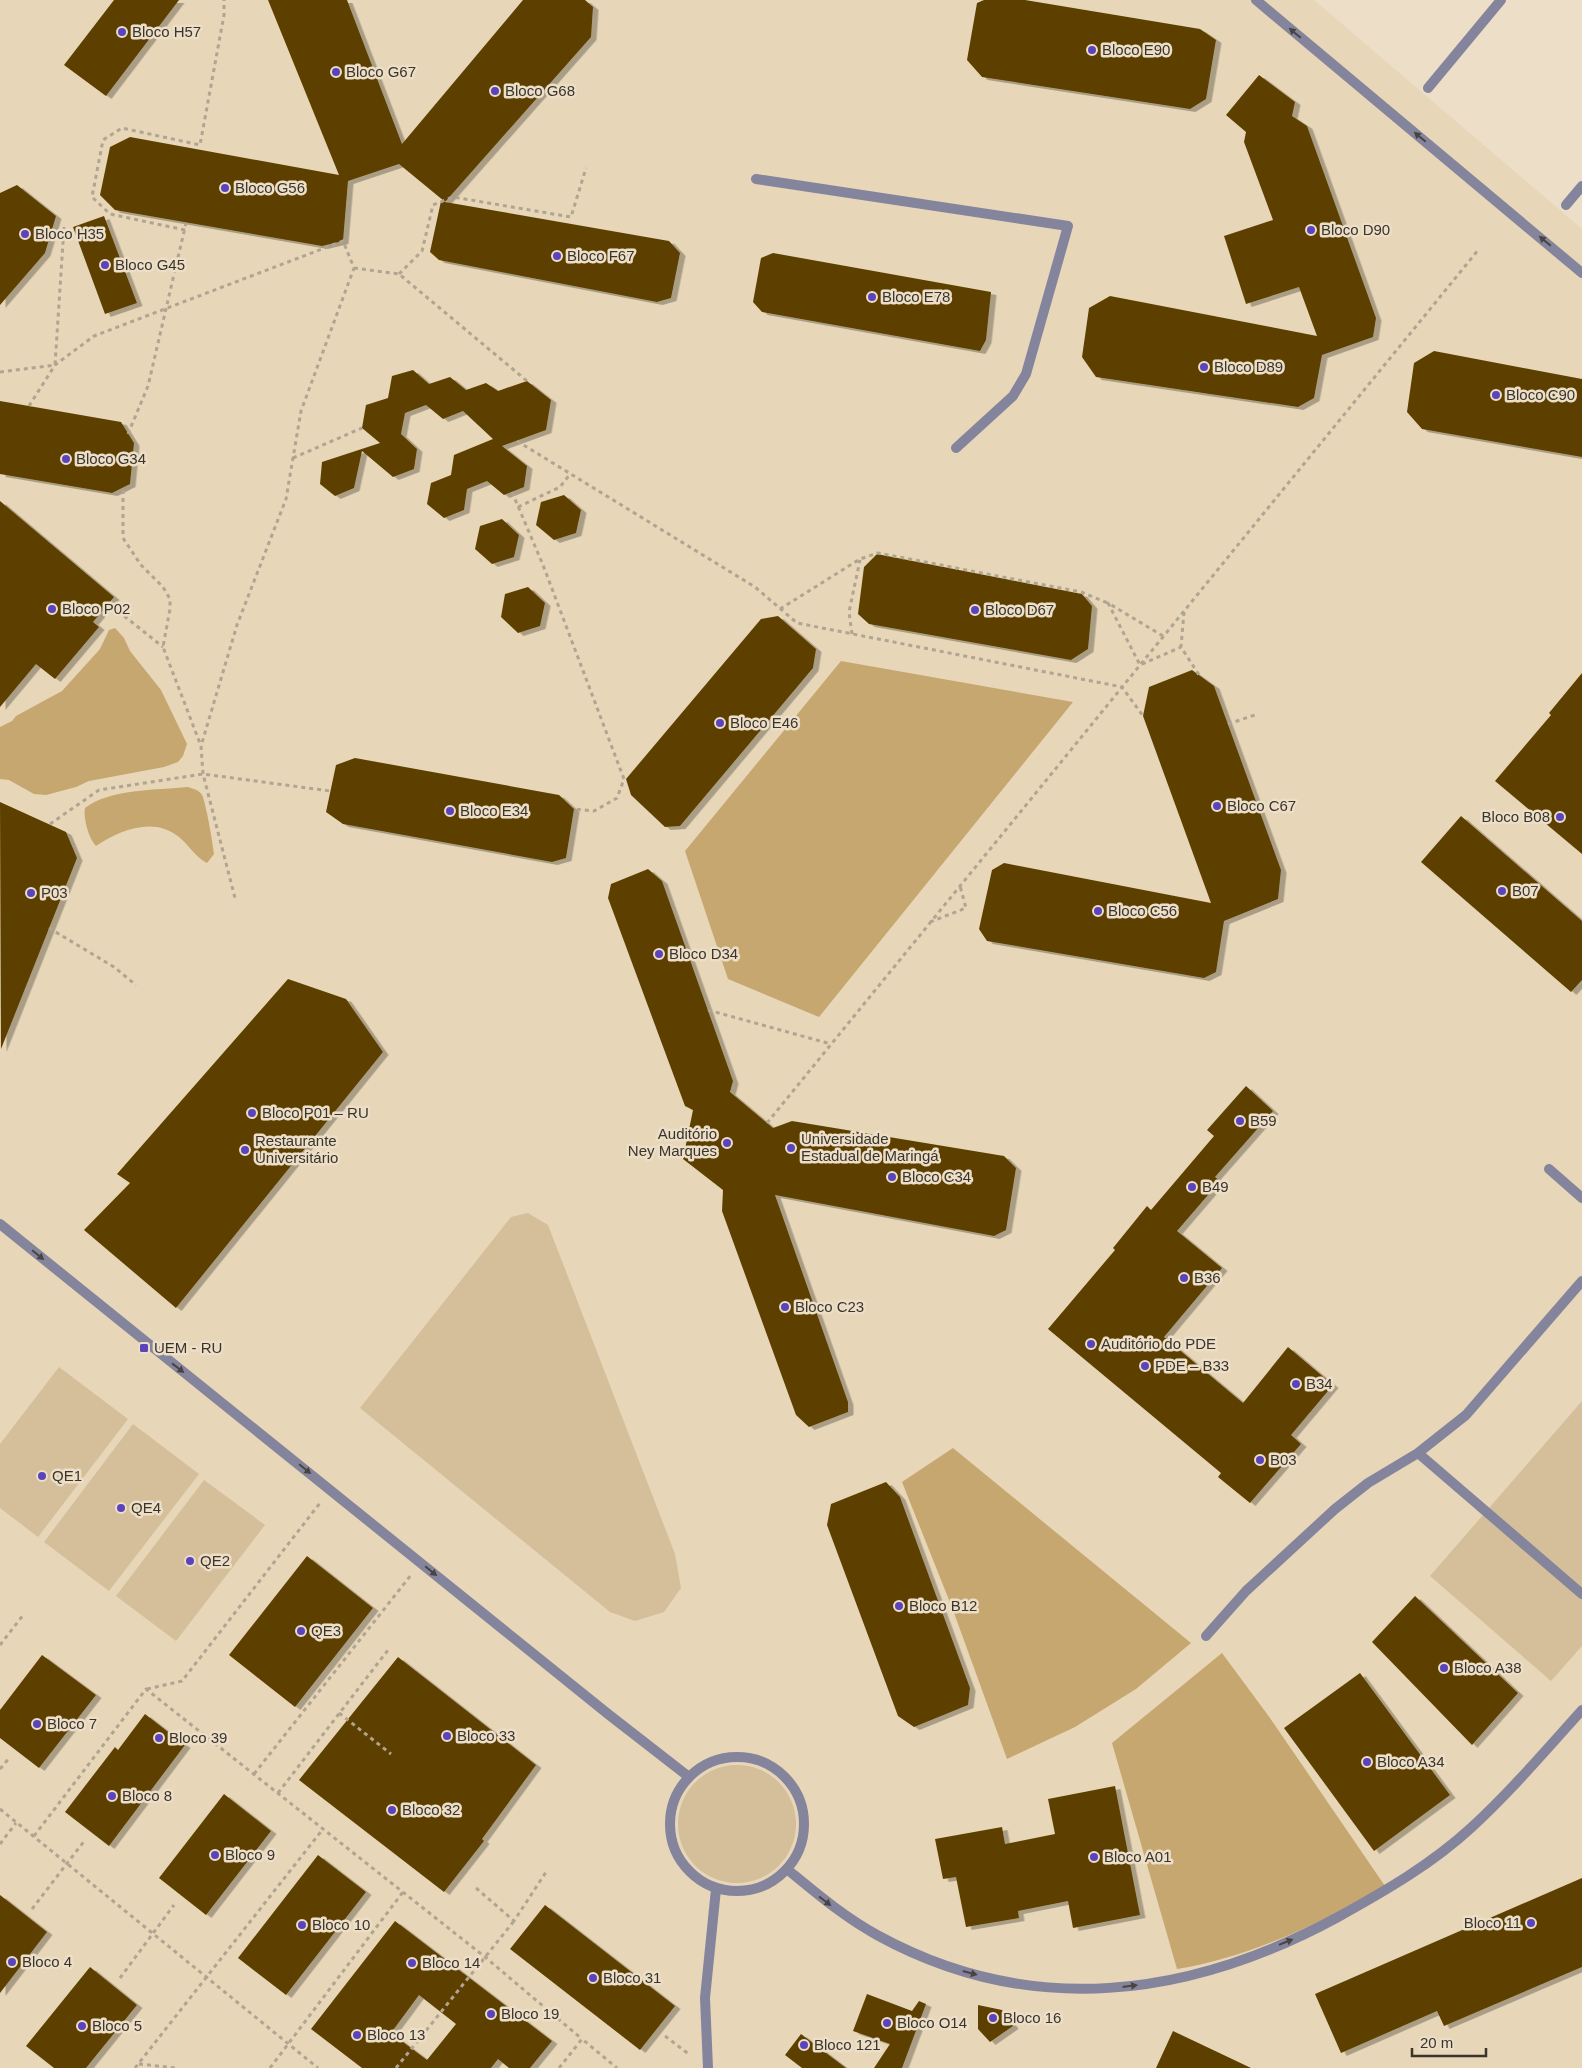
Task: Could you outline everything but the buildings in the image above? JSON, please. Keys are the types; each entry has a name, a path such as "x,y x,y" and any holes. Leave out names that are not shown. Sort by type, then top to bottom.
{"street":[{"path":"1256,0 1582,273"},
{"path":"1428,88 1501,0"},
{"path":"756,179 1068,226 1026,374 1013,396 956,448"},
{"path":"1566,205 1582,186"},
{"path":"1549,1169 1582,1198"},
{"path":"0,1224 608,1714 689,1776"},
{"path":"1206,1636 1246,1591 1334,1509 1368,1483 1418,1453 1466,1415 1582,1281"},
{"path":"1418,1453 1582,1594"},
{"path":"788,1870 827,1902 877,1935 946,1966 1016,1986 1096,1990 1163,1982 1202,1974 1306,1934 1405,1879 1470,1829 1518,1782 1582,1710"},
{"path":"740,1757 759,1761 785,1777 795,1789 803,1809 804,1831 796,1858 788,1870 773,1882 755,1890 736,1892 716,1889 698,1880 684,1867 674,1849 669,1830 670,1811 677,1792 689,1776 704,1765 722,1758 740,1757"},
{"path":"708,2068 705,1998 716,1889"}],"path":[{"path":"185,230 110,214 92,197 103,140 122,128 200,144 224,15 224,0"},
{"path":"399,274 422,251 433,205 453,197 571,217 586,168"},
{"path":"128,434 148,386 186,223"},
{"path":"55,365 64,227"},
{"path":"29,406 55,365 94,336 343,242 354,268 301,410 286,499 238,625 201,746"},
{"path":"767,1123 1479,249"},
{"path":"354,268 399,274 527,381"},
{"path":"0,372 55,365"},
{"path":"293,458 362,428"},
{"path":"517,441 755,587 797,623 1122,687 1143,716"},
{"path":"518,507 560,487 570,474"},
{"path":"123,490 123,538 141,565 163,587 170,598 170,610 163,647"},
{"path":"512,492 624,779 617,798 594,811 574,809"},
{"path":"780,609 860,559 878,553 1081,592 1108,603 1163,636"},
{"path":"852,634 849,612 860,559"},
{"path":"1108,603 1140,665"},
{"path":"118,611 163,647 201,746 203,774 235,898"},
{"path":"1184,611 1181,647 1199,675"},
{"path":"1140,665 1181,647"},
{"path":"1228,724 1255,715"},
{"path":"50,824 99,790 203,774 330,791"},
{"path":"930,922 966,908 960,886"},
{"path":"49,928 114,967 136,985"},
{"path":"708,1010 831,1044"},
{"path":"34,1836 146,1689 182,1681 331,1490"},
{"path":"254,1774 421,1563"},
{"path":"0,1645 24,1614"},
{"path":"278,1793 388,1650"},
{"path":"146,1689 485,1957 617,2068"},
{"path":"339,1713 390,1754"},
{"path":"0,1769 10,1756"},
{"path":"0,1809 318,2068"},
{"path":"0,1844 17,1822"},
{"path":"135,2068 323,1829"},
{"path":"32,1909 85,1840"},
{"path":"396,2068 514,1921 546,1872"},
{"path":"476,1888 514,1921"},
{"path":"270,2068 403,1892"},
{"path":"120,1978 174,1905"},
{"path":"665,2036 693,2057"},
{"path":"560,2068 582,2039"},
{"path":"138,2064 176,2068"}],"shaded area":[{"name":"Universidade Estadual de Maringá","path":"0,0 1314,0 1582,229 1582,2068 0,2068"},
{"path":"115,628 124,638 130,651 161,690 187,744 183,756 178,762 164,767 89,781 76,787 46,795 34,794 9,780 0,779 0,727 62,691 100,649 109,630"},
{"path":"841,661 1073,702 819,1017 728,979 685,851"},
{"path":"188,787 201,793 204,799 214,854 207,863 199,858 179,837 159,827 148,826 126,831 96,846 91,839 86,823 85,808 95,802 120,794"},
{"path":"528,1213 548,1225 675,1554 681,1588 664,1612 635,1621 610,1612 360,1408 511,1217"},
{"name":"QE1","path":"59,1367 128,1419 38,1537 0,1508 0,1444"},
{"path":"1582,1401 1582,1646 1551,1681 1430,1576"},
{"name":"QE4","path":"133,1424 199,1474 109,1591 44,1542"},
{"path":"953,1448 1191,1643 1136,1689 1075,1727 1007,1759 953,1610 902,1482"},
{"name":"QE2","path":"204,1480 265,1525 176,1641 116,1596"},
{"path":"1222,1653 1270,1718 1385,1886 1337,1913 1285,1937 1204,1964 1177,1969 1112,1743"},
{"path":"737,1765 760,1769 779,1782 792,1801 796,1824 792,1847 779,1866 760,1879 737,1883 714,1879 695,1866 682,1847 678,1824 682,1801 695,1782 714,1769"}],"place":[{"name":"Bloco H57","path":"122,32"},
{"name":"Bloco E90","path":"1092,50"},
{"name":"Bloco G67","path":"336,72"},
{"name":"Bloco G68","path":"495,91"},
{"name":"Bloco G56","path":"225,188"},
{"name":"Bloco D90","path":"1311,230"},
{"name":"Bloco H35","path":"25,234"},
{"name":"Bloco F67","path":"557,256"},
{"name":"Bloco G45","path":"105,265"},
{"name":"Bloco E78","path":"872,297"},
{"name":"Bloco D89","path":"1204,367"},
{"name":"Bloco C90","path":"1496,395"},
{"name":"Bloco G34","path":"66,459"},
{"name":"Bloco P02","path":"52,609"},
{"name":"Bloco D67","path":"975,610"},
{"name":"Bloco E46","path":"720,723"},
{"name":"Bloco C67","path":"1217,806"},
{"name":"Bloco E34","path":"450,811"},
{"name":"Bloco B08","path":"1560,817"},
{"name":"B07","path":"1502,891"},
{"name":"P03","path":"31,893"},
{"name":"Bloco C56","path":"1098,911"},
{"name":"Bloco D34","path":"659,954"},
{"name":"Bloco P01 – RU","path":"252,1113"},
{"name":"B59","path":"1240,1121"},
{"name":"Auditório Ney Marques","path":"727,1143"},
{"name":"Universidade Estadual de Maringá","path":"791,1148"},
{"name":"Restaurante Universitário","path":"245,1150"},
{"name":"Bloco C34","path":"892,1177"},
{"name":"B49","path":"1192,1187"},
{"name":"B36","path":"1184,1278"},
{"name":"Bloco C23","path":"785,1307"},
{"name":"Auditório do PDE","path":"1091,1344"},
{"name":"UEM - RU","path":"144,1348"},
{"name":"PDE – B33","path":"1145,1366"},
{"name":"B34","path":"1296,1384"},
{"name":"B03","path":"1260,1460"},
{"name":"QE1","path":"42,1476"},
{"name":"QE4","path":"121,1508"},
{"name":"QE2","path":"190,1561"},
{"name":"Bloco B12","path":"899,1606"},
{"name":"QE3","path":"301,1631"},
{"name":"Bloco A38","path":"1444,1668"},
{"name":"Bloco 7","path":"37,1724"},
{"name":"Bloco 33","path":"447,1736"},
{"name":"Bloco 39","path":"159,1738"},
{"name":"Bloco A34","path":"1367,1762"},
{"name":"Bloco 8","path":"112,1796"},
{"name":"Bloco 32","path":"392,1810"},
{"name":"Bloco 9","path":"215,1855"},
{"name":"Bloco A01","path":"1094,1857"},
{"name":"Bloco 11","path":"1531,1923"},
{"name":"Bloco 10","path":"302,1925"},
{"name":"Bloco 4","path":"12,1962"},
{"name":"Bloco 14","path":"412,1963"},
{"name":"Bloco 31","path":"593,1978"},
{"name":"Bloco 19","path":"491,2014"},
{"name":"Bloco 16","path":"993,2018"},
{"name":"Bloco O14","path":"887,2023"},
{"name":"Bloco 5","path":"82,2026"},
{"name":"Bloco 13","path":"357,2035"},
{"name":"Bloco 121","path":"804,2045"}]}
